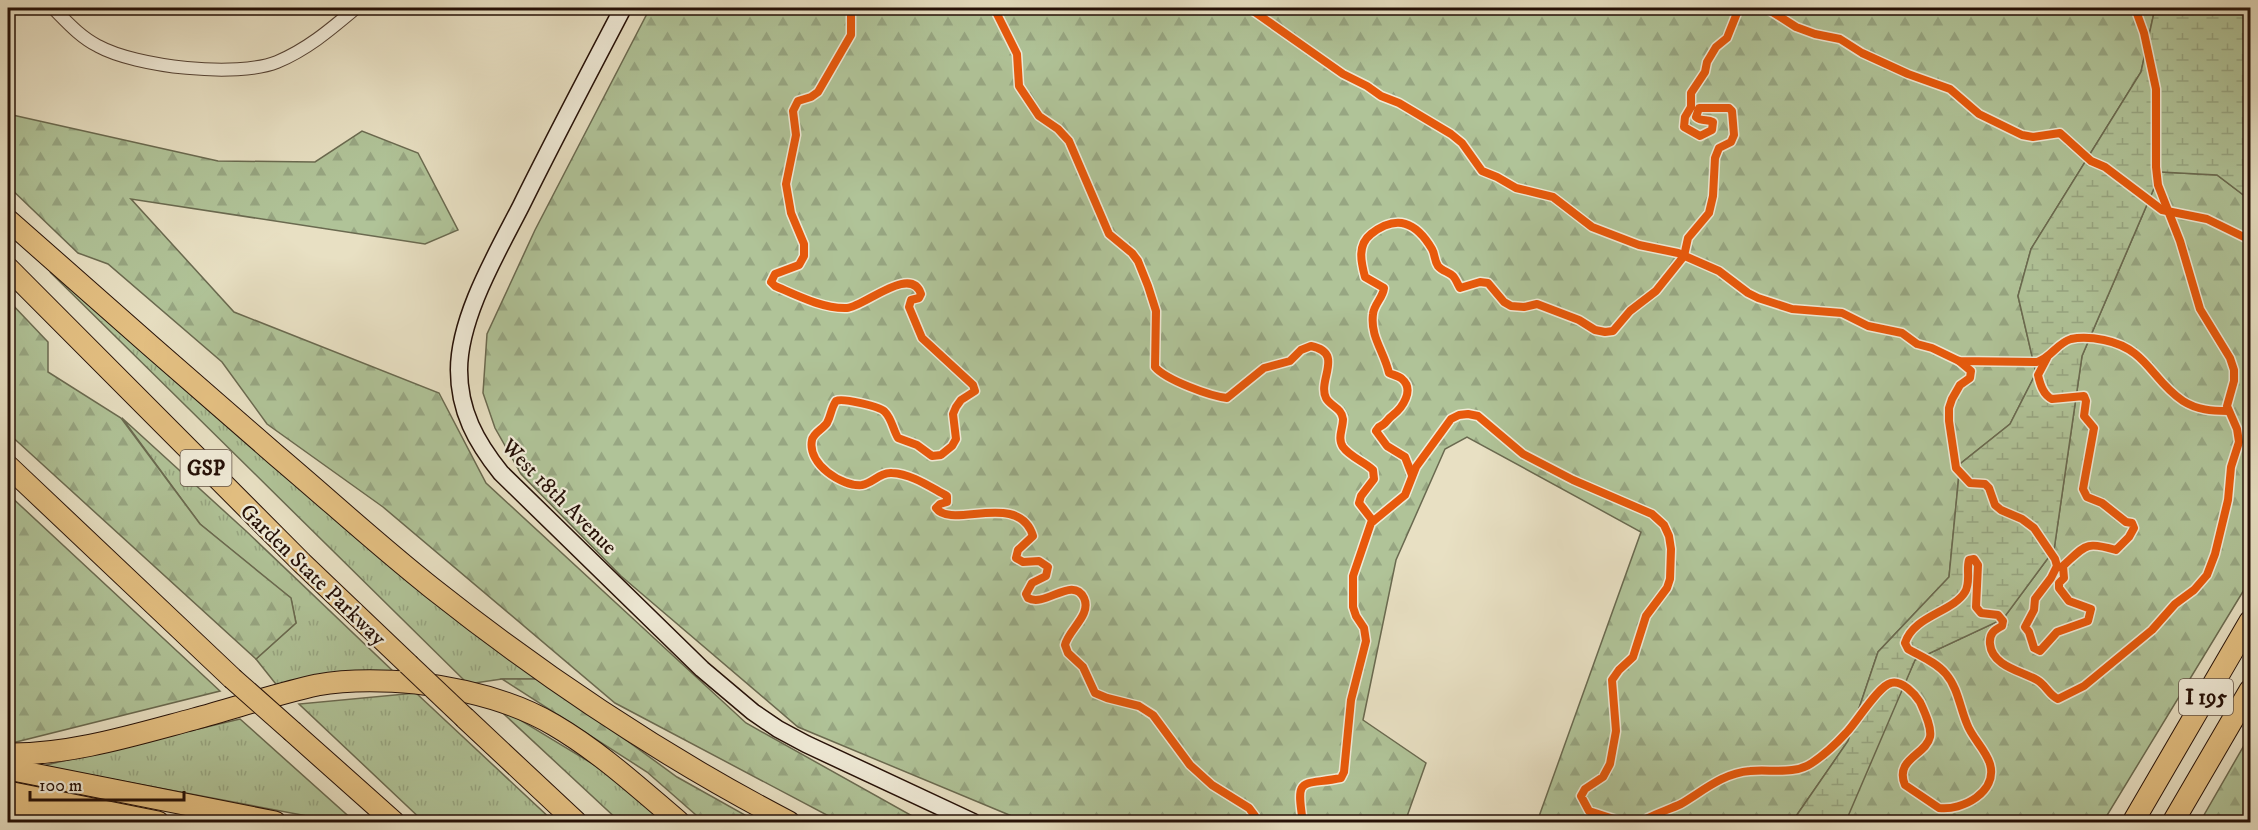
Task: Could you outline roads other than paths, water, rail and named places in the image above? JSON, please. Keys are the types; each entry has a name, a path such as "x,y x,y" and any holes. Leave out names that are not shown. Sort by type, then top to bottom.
{"highway":[{"path":"8,220 177,370 430,587 500,640 626,728 717,784 789,822"},
{"name":"Garden State Parkway","path":"8,268 293,555 576,822"},
{"path":"8,466 232,678 394,822"},
{"name":"I 195","path":"2133,822 2250,621"},
{"path":"8,754 29,754 100,743 317,686 365,680 399,681 477,693 553,724 615,768 680,822"},
{"name":"I 195","path":"2176,818 2250,690"},
{"path":"8,769 275,822"},
{"path":"2120,822 2161,774"},
{"path":"8,792 158,822"},
{"path":"8,803 74,822"}],"street":[{"path":"53,8 87,39 121,57 151,63 231,70 266,65 299,52 356,8"},
{"name":"West 18th Avenue","path":"624,8 523,200 468,319 462,340 459,370 462,399 469,425 483,450 501,473 702,669 753,712 806,744 973,822"}]}
